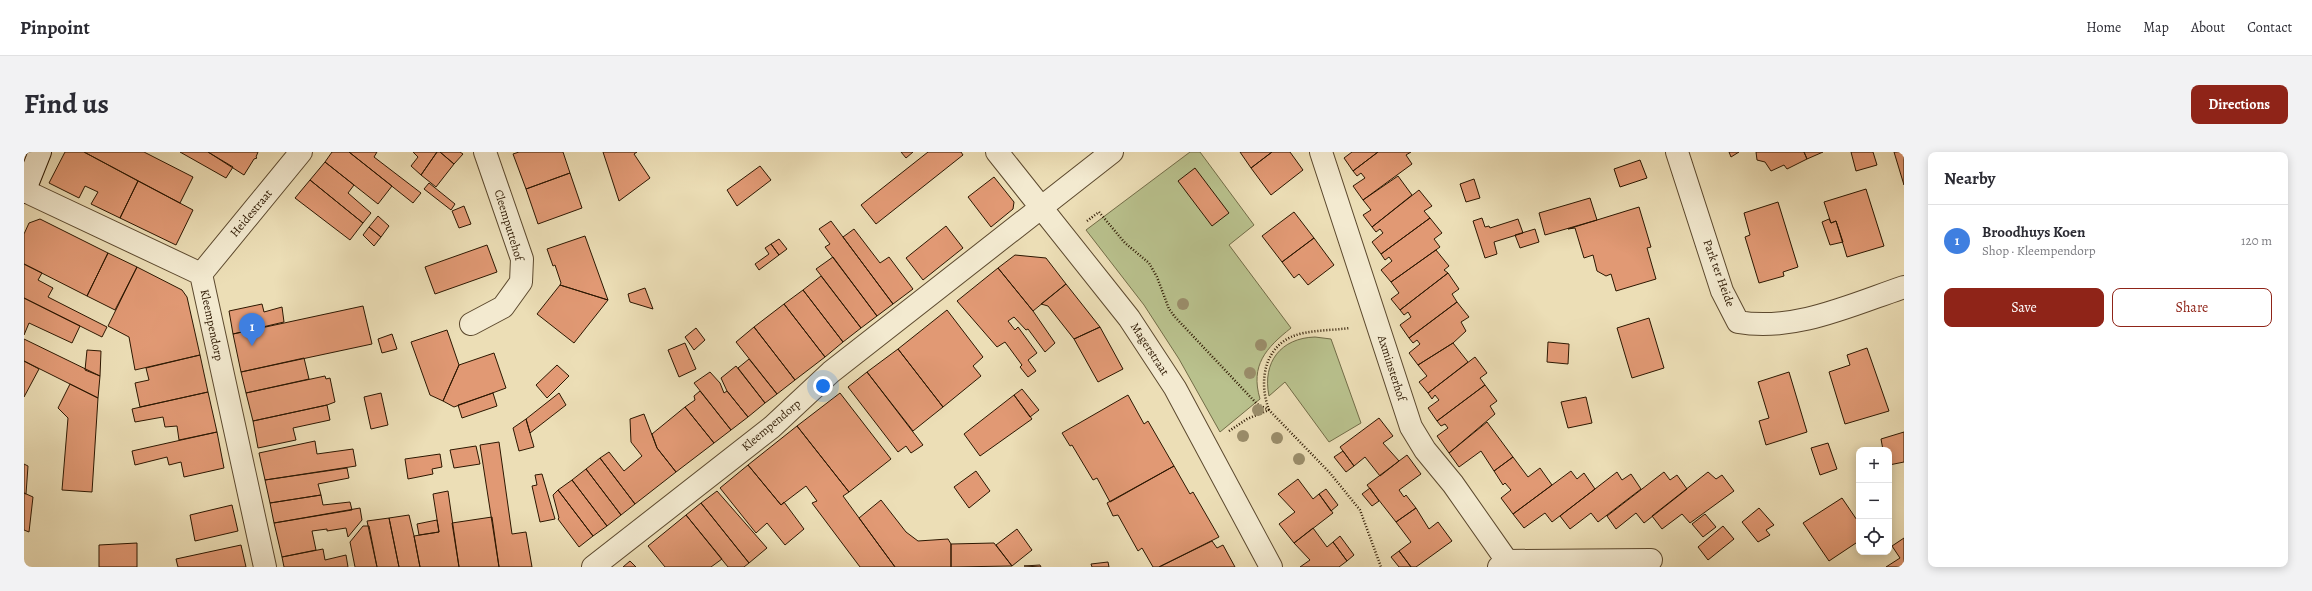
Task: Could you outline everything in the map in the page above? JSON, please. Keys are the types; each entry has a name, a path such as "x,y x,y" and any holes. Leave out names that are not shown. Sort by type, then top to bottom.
{"street":[{"path":"24,191 40,152"},
{"name":"Heidestraat","path":"201,274 301,152"},
{"name":"Cleemputtehof","path":"471,324 503,307 520,282 522,259 485,152"},
{"name":"Magerstraat","path":"997,152 1129,318 1175,388 1207,444 1271,567"},
{"path":"1042,207 1112,152"},
{"name":"Axminsterhof","path":"1321,152 1411,428 1425,450 1453,484 1503,564 1651,560"},
{"name":"Park ter Heide","path":"1677,152 1722,291 1738,322 1757,325 1793,323 1904,287"},
{"name":"Kleempendorp","path":"24,191 201,274 265,567"},
{"name":"Kleempendorp","path":"593,567 772,427 831,372 1042,207"}],"path":[{"path":"1103,217 1125,243 1149,263 1157,277 1169,309 1175,316 1257,404 1269,410 1330,473 1360,510 1381,567"},
{"path":"1269,410 1263,395 1264,374 1268,358 1278,345 1290,338 1304,333 1378,324"},
{"path":"1207,444 1247,419 1269,410"}],"green space":[{"path":"1190,152 1200,152 1254,225 1229,245 1291,328 1274,343 1262,358 1257,376 1257,387 1260,399 1220,432 1179,359 1144,305 1086,230"},
{"path":"1315,337 1331,339 1361,423 1329,442 1285,382 1269,396 1268,373 1277,354 1292,342 1303,338"}],"building":[{"path":"65,152 84,152 138,181 120,218 91,204 98,192 85,186 79,198 49,183"},
{"path":"84,152 144,152 193,177 180,203"},
{"path":"180,152 208,152 233,167 226,178"},
{"path":"208,152 258,152 257,158 254,159 244,175"},
{"path":"332,152 349,152 392,186 378,204 325,162"},
{"path":"349,152 377,152 374,157 421,193 413,203"},
{"path":"413,152 437,152 421,175 411,166 418,157"},
{"path":"437,152 440,152 454,164 436,187 421,175"},
{"path":"440,152 460,152 463,154 454,164"},
{"path":"519,152 563,152 570,173 526,189 513,154"},
{"path":"603,152 637,152 634,154 650,178 619,201"},
{"path":"901,152 913,152 906,158"},
{"path":"928,152 961,152 963,155 876,224 861,205"},
{"path":"1240,152 1272,152 1251,168"},
{"path":"1272,152 1290,152 1303,170 1271,195 1251,168"},
{"path":"1352,152 1378,152 1353,171 1344,158"},
{"path":"1378,152 1411,152 1406,155 1412,164 1363,200 1353,186 1365,178 1361,173 1357,176 1353,171"},
{"path":"1729,152 1739,152 1731,157"},
{"path":"1756,152 1804,152 1807,159 1787,169 1784,165 1771,171 1765,162 1757,160"},
{"path":"1804,152 1823,152 1807,159"},
{"path":"1851,152 1873,152 1877,165 1856,171"},
{"path":"1894,152 1904,152 1904,185"},
{"path":"1640,160 1647,178 1620,187 1614,169"},
{"path":"325,162 354,185 348,193 371,213 363,223 310,180"},
{"path":"760,166 771,180 737,206 727,190"},
{"path":"1195,168 1229,213 1212,226 1178,181"},
{"path":"570,173 582,208 538,224 526,189"},
{"path":"1398,176 1412,195 1372,227 1363,215 1371,210 1363,200"},
{"path":"994,177 1014,202 1013,209 991,227 968,197"},
{"path":"1474,179 1480,198 1466,202 1460,184"},
{"path":"310,180 363,223 350,240 295,198"},
{"path":"138,181 193,210 176,245 120,218"},
{"path":"429,183 455,204 451,210 424,189"},
{"path":"1866,189 1884,246 1847,257 1836,221 1831,223 1824,202"},
{"path":"1419,190 1432,206 1424,211 1430,218 1381,254 1372,242 1383,233 1380,229 1376,232 1372,227"},
{"path":"1590,198 1597,220 1545,235 1539,213"},
{"path":"1778,202 1798,267 1783,272 1784,276 1759,283 1745,237 1750,235 1744,213"},
{"path":"464,206 471,224 459,228 452,211"},
{"path":"1639,207 1651,247 1647,248 1656,279 1616,291 1611,274 1606,276 1597,271 1593,255 1584,258 1575,228 1568,229"},
{"path":"1294,212 1314,238 1282,262 1262,236"},
{"path":"378,216 389,226 381,237 369,227"},
{"path":"1430,218 1442,233 1434,239 1440,247 1391,282 1381,270 1392,261 1389,257 1385,260 1381,254"},
{"path":"1482,218 1485,227 1489,226 1490,228 1518,219 1523,233 1494,242 1497,254 1485,258 1473,221"},
{"path":"40,219 108,253 87,296 24,264 24,234 29,223"},
{"path":"1829,219 1831,223 1836,221 1843,242 1830,245 1822,222"},
{"path":"831,221 893,304 877,316 825,247 830,244 819,229"},
{"path":"946,226 963,248 923,280 906,258"},
{"path":"369,227 381,237 374,246 363,235"},
{"path":"854,229 880,263 889,257 913,289 893,304 843,237"},
{"path":"1535,229 1539,242 1520,248 1515,235"},
{"path":"585,236 608,300 560,285 561,283 555,265 553,266 547,249"},
{"path":"1314,238 1334,265 1308,285 1299,274 1294,278 1282,262"},
{"path":"779,239 787,249 779,255 771,244"},
{"path":"771,244 779,255 759,270 755,264 769,254 765,248"},
{"path":"487,245 497,272 435,294 425,267"},
{"path":"1436,250 1449,266 1444,270 1448,273 1400,310 1391,299 1399,293 1391,282"},
{"path":"108,253 137,267 115,310 87,296"},
{"path":"1015,255 1046,258 1066,284 1033,311 998,268"},
{"path":"833,257 877,316 861,328 816,269"},
{"path":"24,264 42,273 38,280 53,288 48,297 107,327 102,337 24,298"},
{"path":"137,267 182,290 187,297 200,355 135,370 129,337 108,326"},
{"path":"998,268 1033,311 1055,343 1045,352 1028,329 1026,330 1014,317 1008,321 1015,330 1018,327 1037,353 1028,360 1036,371 1028,377 1020,367 1022,365 1005,342 997,347 957,301"},
{"path":"1448,273 1459,289 1452,294 1457,302 1409,338 1400,325 1411,317 1408,312 1404,315 1400,310"},
{"path":"821,276 861,328 843,342 803,290"},
{"path":"1066,284 1100,327 1074,339 1048,306 1041,304"},
{"path":"560,285 608,300 574,343 537,314"},
{"path":"645,288 653,309 630,302 628,294"},
{"path":"803,290 843,342 825,357 784,304"},
{"path":"24,298 80,326 72,343 29,323 24,335"},
{"path":"1457,302 1469,317 1461,322 1466,331 1453,343 1418,365 1409,353 1420,344 1417,340 1413,343 1409,338"},
{"path":"262,304 264,312 282,307 284,322 233,334 229,311"},
{"path":"784,304 825,357 795,380 754,327"},
{"path":"363,306 372,344 241,372 233,334"},
{"path":"947,310 983,357 973,366 981,376 943,407 898,349"},
{"path":"1649,318 1664,368 1632,378 1617,328"},
{"path":"754,327 795,380 777,394 736,342"},
{"path":"1100,327 1123,369 1098,382 1074,339"},
{"path":"696,328 705,340 694,350 685,337"},
{"path":"447,330 459,365 443,401 430,395 411,342"},
{"path":"392,334 397,349 382,353 378,339"},
{"path":"24,339 100,376 98,398 24,361"},
{"path":"1548,342 1569,344 1568,364 1547,362"},
{"path":"685,343 696,369 679,377 668,350"},
{"path":"1453,343 1468,362 1428,393 1419,382 1427,376 1418,365"},
{"path":"1867,348 1889,411 1845,424 1829,372 1850,365 1847,355"},
{"path":"898,349 943,407 913,431 867,372"},
{"path":"87,350 101,351 100,376 85,370"},
{"path":"494,353 506,388 454,407 443,401 459,365"},
{"path":"200,355 208,392 140,407 135,383 149,380 146,368"},
{"path":"1475,357 1487,373 1480,378 1485,385 1437,421 1428,408 1439,400 1435,395 1432,399 1428,393"},
{"path":"304,358 309,379 246,393 241,372"},
{"path":"749,359 777,394 765,403 738,368"},
{"path":"24,361 39,369 24,397"},
{"path":"557,365 569,376 547,398 536,385"},
{"path":"736,366 765,403 748,417 727,391 721,378"},
{"path":"710,372 720,383 724,393 727,391 748,417 731,430 694,383"},
{"path":"867,372 923,445 911,453 906,446 898,452 848,387"},
{"path":"1789,372 1807,432 1766,445 1759,421 1769,418 1758,382"},
{"path":"325,376 326,379 330,378 335,402 253,421 246,393"},
{"path":"70,384 98,398 92,492 62,490 68,418 58,408"},
{"path":"1485,385 1497,401 1490,406 1495,414 1449,453 1437,436 1448,428 1445,424 1441,426 1437,421"},
{"path":"1022,389 1039,410 1030,417 1014,395"},
{"path":"700,391 731,430 714,443 685,407 695,400 694,396"},
{"path":"208,392 217,432 179,440 177,426 165,427 163,417 135,422 132,409"},
{"path":"381,393 388,425 371,429 364,397"},
{"path":"493,393 497,406 462,418 458,405"},
{"path":"559,393 566,405 530,433 526,419"},
{"path":"840,393 891,459 849,492 797,426"},
{"path":"1014,395 1032,419 980,456 964,434"},
{"path":"1128,395 1144,424 1148,421 1174,466 1110,502 1097,478 1093,480 1072,445 1070,446 1062,433"},
{"path":"1586,397 1592,423 1568,428 1561,402"},
{"path":"327,405 330,420 293,428 296,440 258,448 253,421"},
{"path":"685,407 714,443 676,472 657,448 652,434"},
{"path":"644,414 657,448 676,472 635,504 600,458 609,452 624,471 642,456 631,442 630,419"},
{"path":"1379,418 1393,436 1383,443 1399,461 1380,476 1365,457 1354,466 1340,447"},
{"path":"526,419 534,447 519,451 513,428"},
{"path":"1487,422 1513,457 1494,471 1481,451 1459,467 1449,453"},
{"path":"797,426 849,492 843,496 895,567 860,567 812,503 817,501 806,486 781,505 748,465"},
{"path":"217,432 224,468 184,477 181,462 169,465 167,457 135,465 132,451"},
{"path":"1904,432 1904,462 1892,464 1892,447 1882,447 1881,439"},
{"path":"315,441 317,454 353,449 356,466 265,480 259,453"},
{"path":"499,442 512,534 526,532 532,567 499,567 480,445"},
{"path":"1828,443 1837,469 1820,475 1811,448"},
{"path":"476,446 480,464 454,468 450,450"},
{"path":"1343,451 1354,466 1346,472 1334,457"},
{"path":"440,454 442,467 432,469 433,474 408,479 405,459"},
{"path":"1407,455 1421,474 1399,490 1404,497 1406,495 1416,508 1396,522 1367,485"},
{"path":"1513,457 1528,477 1540,468 1552,485 1513,514 1501,498 1511,490 1505,483 1503,485 1494,471"},
{"path":"600,458 635,504 621,515 586,469"},
{"path":"24,464 28,466 26,494 24,493"},
{"path":"748,465 781,505 784,502 804,529 785,545 767,523 756,533 720,488"},
{"path":"1174,466 1190,494 1193,492 1219,537 1159,567 1153,567 1142,548 1138,551 1118,515 1113,516 1107,503"},
{"path":"347,468 349,478 318,484 321,495 270,503 265,480"},
{"path":"586,469 621,515 607,526 572,480"},
{"path":"976,471 990,491 969,508 954,487"},
{"path":"1571,471 1577,479 1584,473 1595,489 1552,522 1545,513 1524,528 1513,514"},
{"path":"1617,472 1622,480 1631,474 1641,489 1598,522 1591,513 1570,529 1560,516"},
{"path":"1664,472 1670,480 1677,475 1687,489 1644,523 1636,513 1616,529 1607,516"},
{"path":"1708,472 1716,479 1722,475 1734,491 1690,523 1682,514 1662,529 1652,516"},
{"path":"542,474 555,519 540,522 532,486 537,485 535,475"},
{"path":"1298,479 1313,499 1319,494 1333,513 1294,543 1279,524 1295,512 1278,494"},
{"path":"572,480 607,526 593,536 558,490"},
{"path":"1370,488 1379,501 1372,506 1362,494"},
{"path":"1326,489 1338,505 1331,511 1319,494"},
{"path":"558,490 593,536 579,547 558,519 553,495"},
{"path":"448,491 459,567 420,567 414,536 439,532 433,494"},
{"path":"717,491 767,548 749,563 701,503"},
{"path":"24,493 33,497 29,532 24,530"},
{"path":"321,495 323,505 350,502 352,510 274,523 270,503"},
{"path":"1842,498 1856,519 1856,543 1829,561 1803,523"},
{"path":"881,500 906,532 918,541 948,539 951,544 951,567 895,567 859,518"},
{"path":"701,503 749,563 744,567 728,567 686,515"},
{"path":"232,505 238,531 195,541 190,515"},
{"path":"360,508 362,520 348,537 346,528 327,531 327,529 312,531 316,550 282,557 274,523"},
{"path":"1416,508 1429,529 1438,522 1452,541 1416,567 1411,567 1399,551 1411,542 1396,522"},
{"path":"1759,508 1774,525 1766,530 1770,535 1758,542 1742,522"},
{"path":"1705,514 1716,527 1703,537 1692,524"},
{"path":"409,515 420,567 399,567 389,518"},
{"path":"686,515 722,559 711,567 665,567 648,546"},
{"path":"492,517 499,567 459,567 452,523"},
{"path":"389,518 399,567 377,567 367,521"},
{"path":"437,520 439,532 419,535 417,524"},
{"path":"363,526 369,526 377,567 355,567 350,542"},
{"path":"1723,526 1734,539 1708,560 1698,547"},
{"path":"1313,528 1327,547 1333,542 1347,561 1339,567 1300,567 1310,560 1294,543"},
{"path":"1017,529 1032,550 1012,566 996,545"},
{"path":"1340,536 1354,555 1347,561 1333,542"},
{"path":"1904,538 1904,567 1886,567 1900,558 1892,546"},
{"path":"1212,541 1217,548 1223,545 1235,567 1159,567"},
{"path":"137,543 137,567 99,567 99,545"},
{"path":"994,543 1012,566 951,567 951,544"},
{"path":"241,545 246,567 178,567 176,559"},
{"path":"323,549 325,560 346,555 348,567 284,567 282,557"},
{"path":"1399,551 1411,567 1399,567 1391,557"},
{"path":"630,561 636,567 623,567"},
{"path":"1108,562 1109,567 1092,567 1091,564"},
{"path":"1040,565 1041,567 1024,566"}],"place":[{"name":"Broodhuys Koen","path":"252,346"}]}
